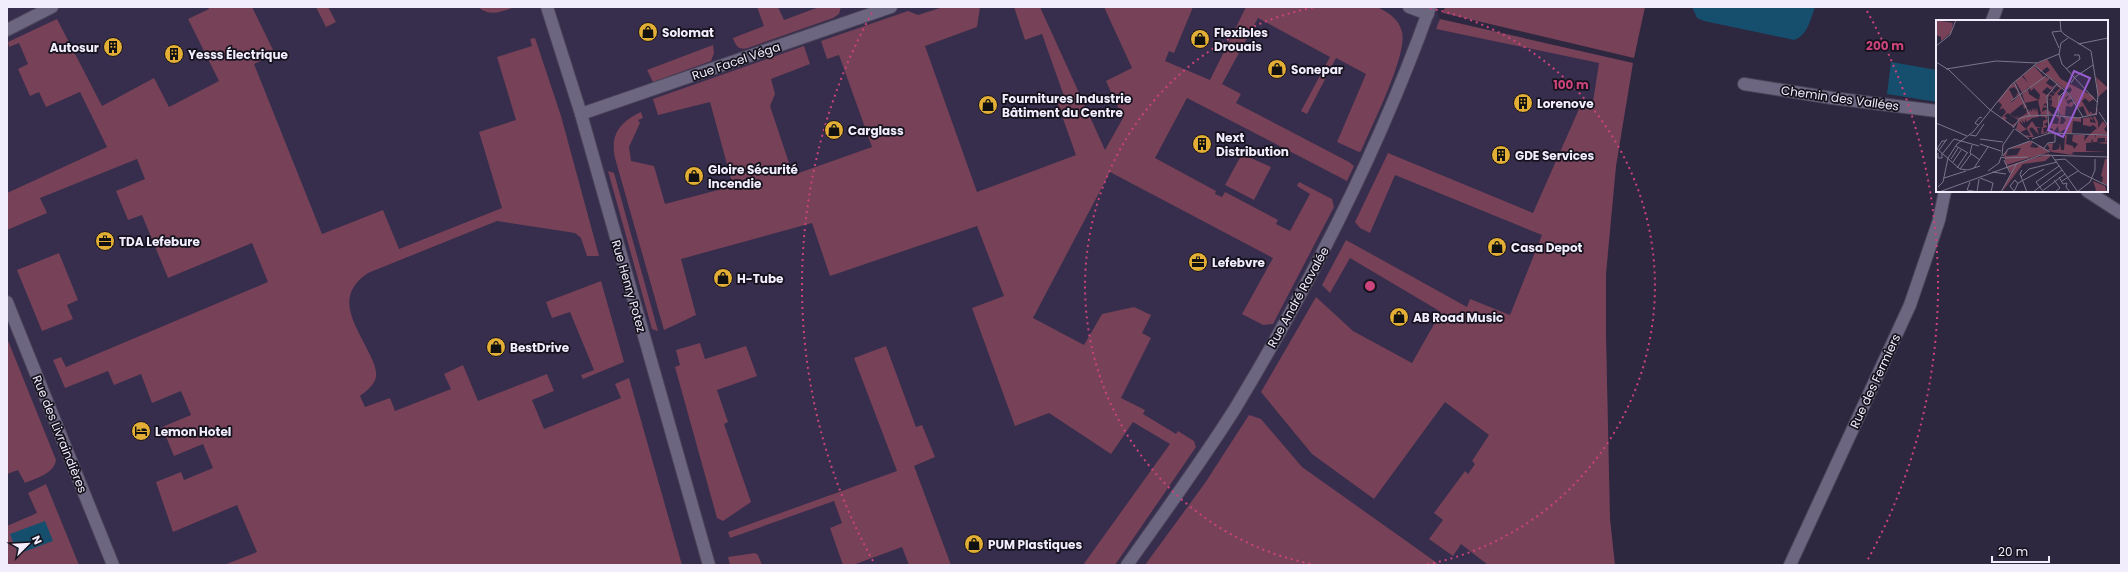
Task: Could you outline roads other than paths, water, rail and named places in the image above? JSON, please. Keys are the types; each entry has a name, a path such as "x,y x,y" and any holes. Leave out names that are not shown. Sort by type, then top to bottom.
{"street":[{"path":"7,30 52,7"},
{"name":"Rue Henry Potez","path":"547,7 581,114 709,565"},
{"name":"Rue Facel Véga","path":"581,114 891,7"},
{"path":"1409,7 1429,10"},
{"path":"1992,20 1997,7"},
{"name":"Rue André Ravalée","path":"1127,565 1199,463 1236,407 1327,246 1367,164 1429,10"},
{"name":"Chemin des Vallées","path":"1744,84 1832,98 1936,111"},
{"name":"Rue des Fermiers","path":"1790,565 1910,305 1939,220 1945,192"},
{"path":"2089,192 2121,213"},
{"name":"Rue des Livraindières","path":"7,302 113,565"}],"water":[{"path":"1692,7 1815,7 1805,31 1799,38 1794,40 1704,21 1697,18"},
{"path":"1891,62 1936,70 1936,102 1887,94"},
{"path":"45,521 53,541 18,554 10,534"}],"place":[{"name":"Solomat","path":"648,32"},
{"name":"Flexibles Drouais","path":"1200,39"},
{"name":"Autosur","path":"113,47"},
{"name":"Yesss Électrique","path":"174,54"},
{"name":"Sonepar","path":"1277,69"},
{"name":"Lorenove","path":"1523,103"},
{"name":"Fournitures Industrie Bâtiment du Centre","path":"988,105"},
{"name":"Carglass","path":"834,130"},
{"name":"Next Distribution","path":"1202,144"},
{"name":"GDE Services","path":"1501,155"},
{"name":"Gloire Sécurité Incendie","path":"694,176"},
{"name":"TDA Lefebure","path":"105,241"},
{"name":"Casa Depot","path":"1497,247"},
{"name":"Lefebvre","path":"1198,262"},
{"name":"H-Tube","path":"723,278"},
{"name":"AB Road Music","path":"1399,317"},
{"name":"BestDrive","path":"496,347"},
{"name":"Lemon Hotel","path":"141,431"},
{"name":"PUM Plastiques","path":"974,544"}]}
